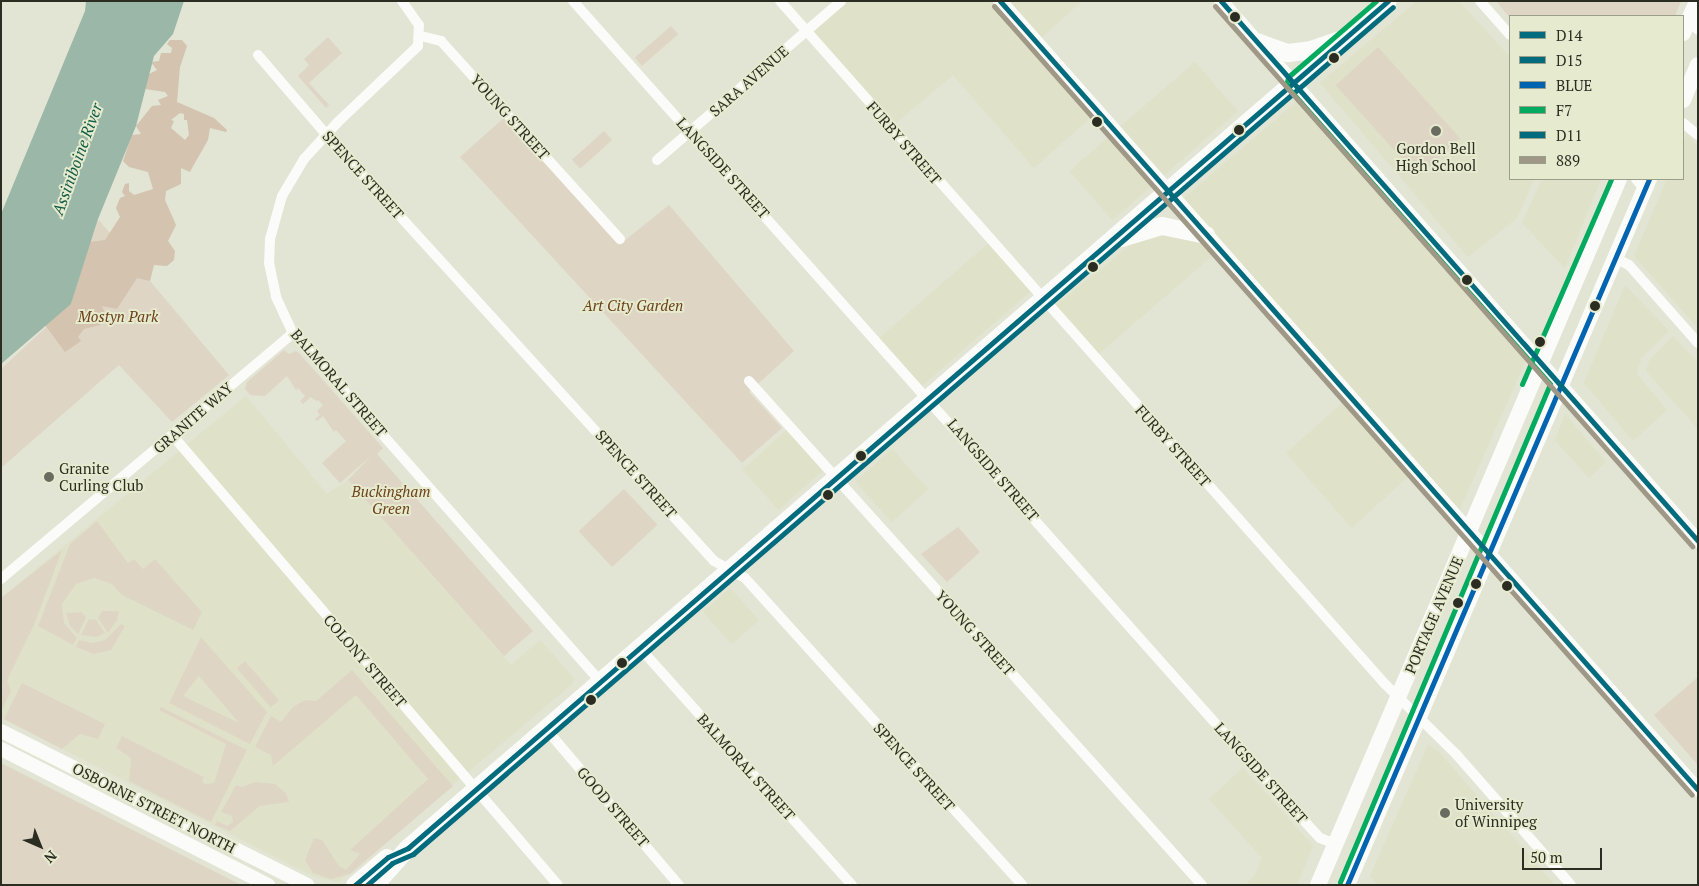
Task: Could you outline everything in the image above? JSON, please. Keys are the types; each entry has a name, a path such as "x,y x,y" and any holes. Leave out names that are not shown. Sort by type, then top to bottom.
{"highway":[{"path":"375,885 408,848 1388,1"},
{"path":"1257,42 1288,53 1310,50 1347,37"},
{"path":"1110,243 1142,230 1162,226 1206,234"},
{"path":"355,885 388,857 408,848"}],"main road":[{"path":"1000,1 1698,790"},
{"path":"1221,1 1698,541"},
{"path":"1690,28 1697,1"},
{"path":"1684,98 1698,65"},
{"name":"PORTAGE AVENUE","path":"1318,885 1619,180"},
{"name":"PORTAGE AVENUE","path":"1349,884 1614,258 1643,182"},
{"name":"OSBORNE STREET NORTH","path":"1,731 307,885"},
{"name":"OSBORNE STREET NORTH","path":"1,749 268,885"}],"street":[{"path":"402,1 417,20 421,36"},
{"name":"LANGSIDE STREET","path":"573,1 928,397 1256,769 1320,838 1336,844"},
{"name":"FURBY STREET","path":"780,1 1043,300 1399,697 1456,754 1571,885"},
{"name":"SARA AVENUE","path":"657,160 840,1"},
{"path":"1480,1 1509,34"},
{"name":"BALMORAL STREET","path":"421,36 414,51 326,135 288,184 270,239 269,263 276,297 293,333 600,681"},
{"name":"YOUNG STREET","path":"421,36 441,41 620,239"},
{"name":"SPENCE STREET","path":"258,55 326,135 714,561 745,578 1022,885"},
{"path":"1684,124 1698,135"},
{"path":"1614,258 1629,265 1698,343"},
{"name":"GRANITE WAY","path":"1,579 293,333"},
{"name":"YOUNG STREET","path":"749,381 1202,885"},
{"name":"COLONY STREET","path":"173,436 558,885"},
{"name":"BALMORAL STREET","path":"640,648 852,885"},
{"name":"GOOD STREET","path":"546,729 679,885"}],"shaded area":[{"path":"841,1 1082,1 1037,42 1098,111 1034,168 953,75 891,127 807,31"},
{"name":"Gordon Bell High School","path":"1417,1 1459,1 1509,56 1509,180 1534,180 1517,218 1468,257 1320,83"},
{"path":"170,40 182,40 187,46 180,67 177,102 214,118 227,130 226,132 210,128 208,140 190,172 181,168 181,184 166,191 165,200 176,225 168,241 175,251 174,260 167,266 154,265 150,281 137,278 117,309 102,306 106,316 100,325 84,329 78,337 81,341 65,352 45,325 71,304 90,242 105,240 120,217 116,208 120,198 125,196 122,192 125,184 129,183 129,191 134,195 153,189 148,172 129,167 123,161 132,135 141,134 136,126 152,106 161,105 158,100 168,96 165,92 145,89 147,75 157,70 151,62 159,61 161,53 171,53 172,48 167,44","holes":["180,113 184,114 184,120 187,120 189,135 185,140 171,128 174,121 171,120"]},
{"path":"1195,62 1238,111 1112,220 1070,171"},
{"path":"1304,95 1530,351 1456,518 1414,471 1352,528 1286,453 1349,397 1219,250 1094,358 1051,309 1137,240 1163,234 1212,242 1178,203"},
{"path":"1687,134 1698,147 1698,328 1634,256 1667,180 1684,180 1684,141"},
{"path":"1542,180 1601,180 1565,268 1522,223"},
{"path":"991,241 1033,289 918,389 876,341"},
{"path":"1625,285 1669,331 1641,358 1637,374 1667,410 1633,441 1584,383"},
{"path":"1673,336 1698,363 1698,429 1646,371 1649,361"},
{"path":"246,396 327,494 348,480 511,665 540,640 574,678 572,684 338,882 315,877 1,718 1,598"},
{"path":"1565,414 1606,462 1589,478 1555,440"},
{"path":"790,427 826,467 779,510 742,470"},
{"path":"892,449 928,489 892,522 856,482"},
{"path":"730,588 759,620 732,644 703,612"},
{"name":"University of Winnipeg","path":"1428,745 1438,751 1555,885 1378,885 1370,876"},
{"path":"1243,768 1313,846 1297,885 1245,885 1254,876 1262,858 1209,799"}],"green space":[{"path":"1496,1 1681,1 1675,15 1509,15 1509,17"},
{"path":"671,26 678,34 642,66 635,57"},
{"path":"328,37 342,53 309,83 329,105 326,108 298,76 309,65 304,59"},
{"path":"1378,47 1460,138 1418,177 1336,85"},
{"name":"Art City Garden","path":"506,116 619,245 669,205 794,351 749,392 782,428 742,463 460,157"},
{"path":"604,131 612,140 580,169 572,160"},
{"name":"Mostyn Park","path":"98,219 229,375 172,422 119,365 1,468 1,369 71,304"},
{"name":"Buckingham Green","path":"284,350 289,354 296,351 300,354 383,448 377,454 533,631 504,656 348,480 371,456 340,483 322,463 346,441 336,430 334,432 323,416 317,421 315,419 320,415 317,411 323,405 311,397 303,404 300,401 305,396 298,388 296,390 287,376 265,396 250,395 245,389 247,382"},
{"path":"624,489 657,525 612,567 579,531"},
{"path":"97,521 128,563 134,559 143,569 155,559 202,612 193,630 122,595 112,584 94,578 76,584 62,604 64,623 77,638 73,645 38,626 70,544"},
{"path":"958,527 980,552 947,582 921,554"},
{"path":"62,550 34,625 7,680 11,691 1,712 1,598"},
{"path":"102,611 119,611 117,620 108,633 98,618"},
{"path":"82,612 86,618 78,634 70,626 66,613"},
{"path":"89,619 96,620 105,633 97,637 81,635"},
{"path":"121,624 125,626 111,650 94,654 76,647 79,640 93,643 105,640"},
{"path":"201,637 267,712 250,744 169,703","holes":["199,676 239,723 183,696"]},
{"path":"245,661 279,700 271,707 237,668"},
{"path":"352,670 453,786 350,874 331,879 313,873 305,860 314,838 322,840 339,866 346,870 360,854 350,850 428,779 356,695 273,766 271,755 255,747 271,716 281,722 293,707 305,700 316,701"},
{"path":"1698,677 1698,765 1654,715"},
{"path":"22,683 105,724 98,739 80,734 62,749 4,719"},
{"path":"161,707 247,750 211,822 129,781 131,758 116,748 122,736 204,777 202,781 205,784 214,783 226,744 159,710"},
{"path":"1,763 241,885 1,885"},
{"path":"255,782 275,784 286,793 289,802 260,806 230,831 215,825 217,821 227,826 233,822 232,816 221,812 236,785 242,787"}],"water":[{"name":"Assiniboine River","path":"86,1 184,1 173,34 154,56 136,126 98,219 71,304 1,364 1,214 85,11"}],"transit line":[{"name":"D11","path":"1000,1 1698,790"},
{"name":"D11","path":"1221,1 1698,541"},
{"name":"F7","path":"1340,882 1550,384 1286,86 1288,77 1376,1"},
{"name":"D14","path":"355,885 388,857 408,848 1388,1"},
{"name":"889","path":"994,6 1692,795"},
{"name":"889","path":"1215,6 1692,546"},
{"name":"D15","path":"367,885 392,863 413,854 1393,7"},
{"name":"F7","path":"1522,384 1611,180"},
{"name":"BLUE","path":"1347,885 1649,180"}],"place":[{"name":"Gordon Bell High School","path":"1436,131"},
{"name":"Granite Curling Club","path":"49,477"},
{"name":"University of Winnipeg","path":"1445,813"}]}
